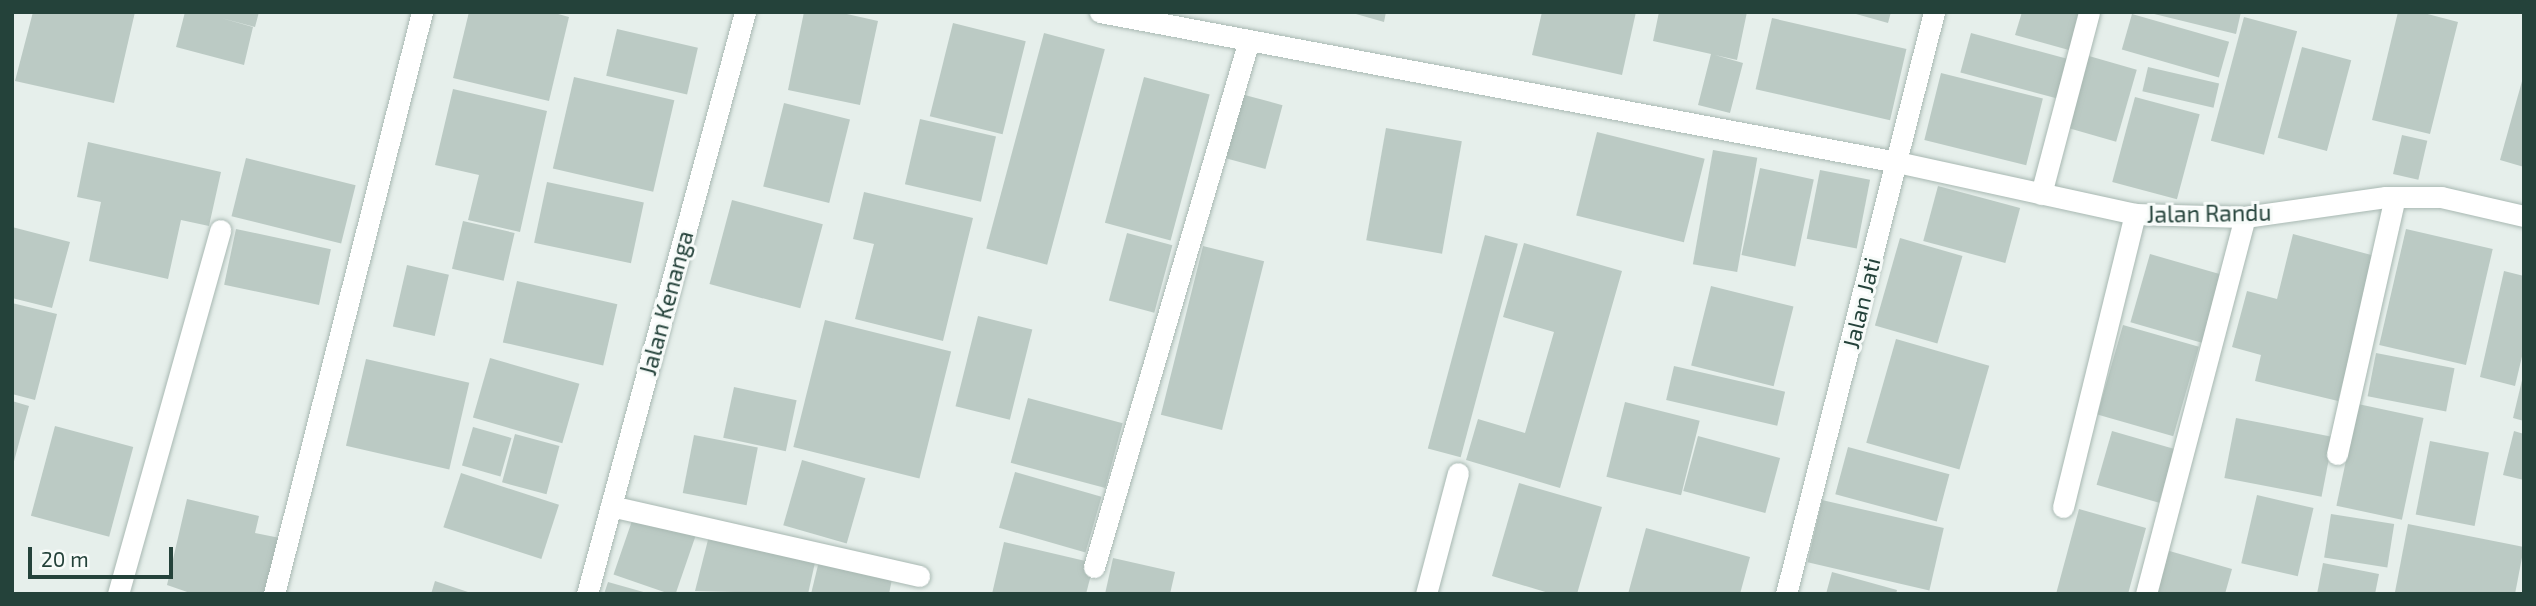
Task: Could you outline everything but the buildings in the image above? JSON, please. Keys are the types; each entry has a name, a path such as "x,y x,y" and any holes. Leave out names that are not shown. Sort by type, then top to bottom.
{"street":[{"path":"274,594 422,12"},
{"name":"Jalan Kenanga","path":"587,594 746,12"},
{"name":"Jalan Randu","path":"1100,12 1897,162 2135,214 2245,217 2395,197 2441,197 2524,216"},
{"name":"Jalan Jati","path":"1786,594 1934,12"},
{"path":"2041,194 2090,12"},
{"path":"1094,567 1249,40"},
{"path":"2337,454 2395,197"},
{"path":"2063,507 2135,214"},
{"path":"2146,594 2245,217"},
{"path":"118,594 220,230"},
{"path":"1426,594 1458,473"},
{"path":"611,506 919,576"}]}
